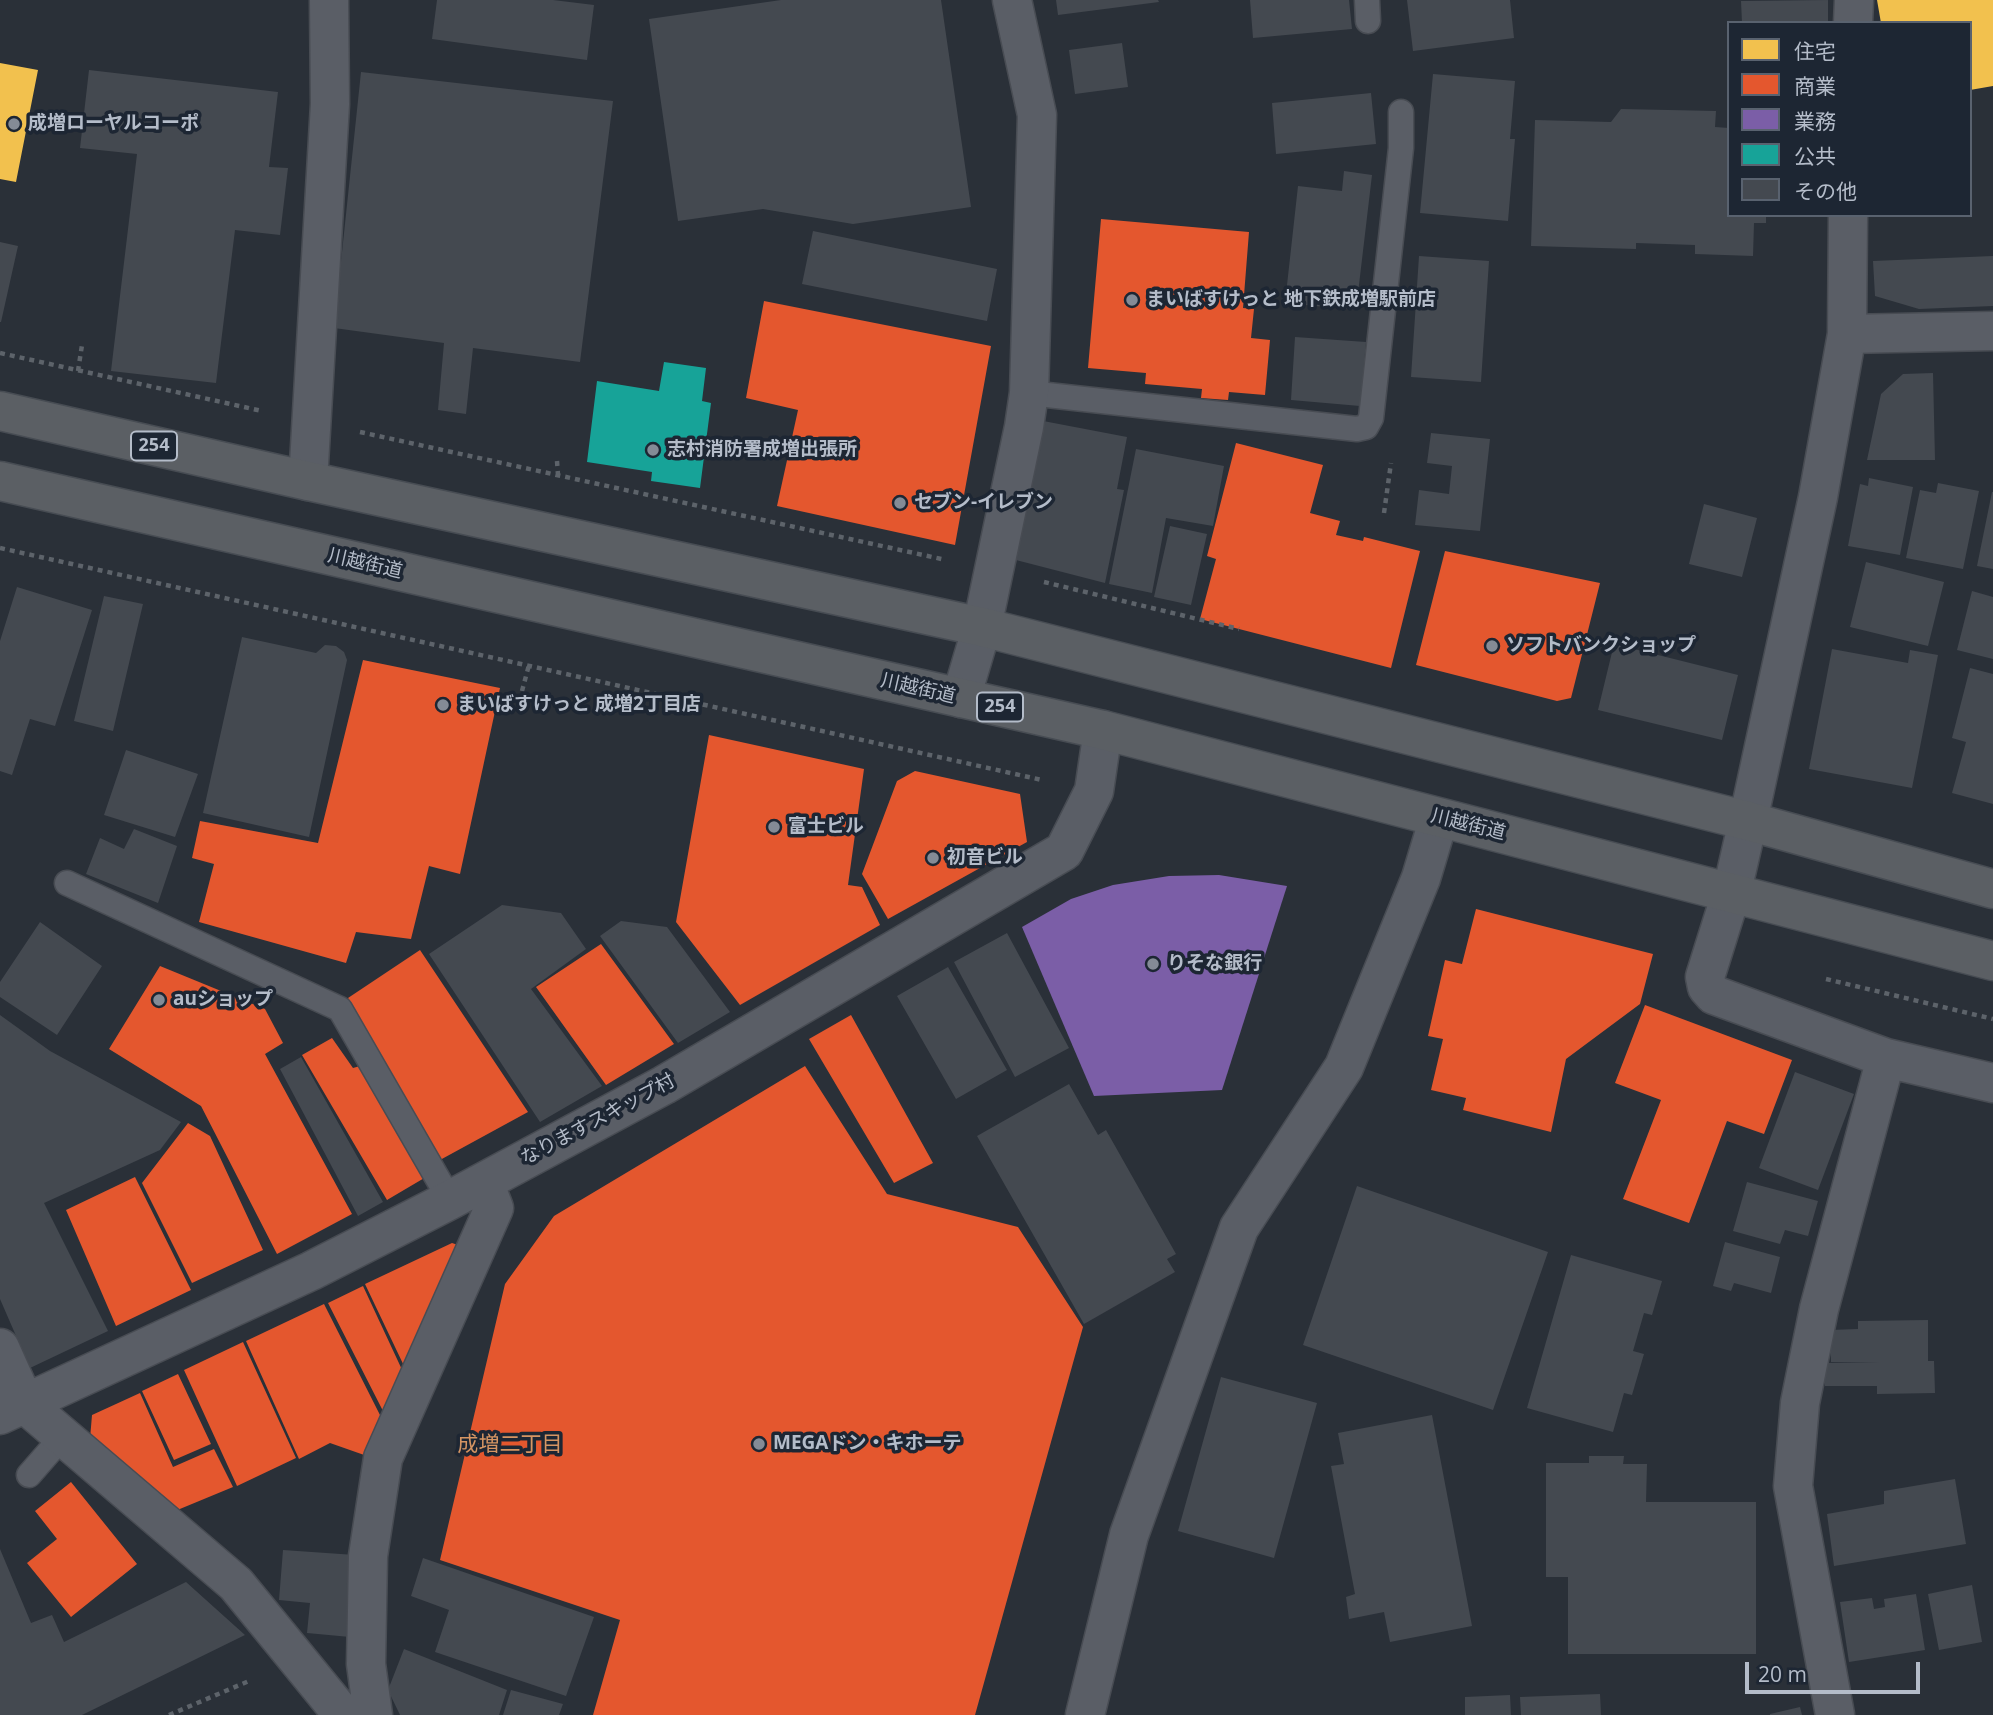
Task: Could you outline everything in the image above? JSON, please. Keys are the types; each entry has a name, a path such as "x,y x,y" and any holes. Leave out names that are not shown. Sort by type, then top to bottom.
{"highway":[{"name":"254","path":"0,411 308,481 982,627 1748,821 1993,888"},
{"name":"川越街道","path":"0,481 1103,730 1732,891 1993,961"}],"street":[{"path":"308,481 330,104 329,0"},
{"path":"961,698 982,627 1024,427 1028,393 1037,115 1012,0"},
{"path":"1853,21 1854,0"},
{"path":"1848,217 1847,334 1818,497 1732,891 1705,977 1707,987 1714,995 1886,1058 1993,1083"},
{"path":"1847,334 1993,331"},
{"name":"なりますスキップ村","path":"13,1409 311,1271 484,1182 664,1085 1064,851 1094,791 1103,730"},
{"path":"1085,1715 1129,1535 1239,1228 1344,1067 1421,878 1439,817"},
{"path":"1835,1715 1793,1486 1800,1403 1816,1323 1886,1058"},
{"path":"373,1715 366,1664 368,1556 383,1458 494,1208 484,1182"},
{"path":"0,1348 13,1409 63,1436 236,1584 343,1715"}],"lane":[{"path":"1028,393 1357,429 1366,427 1371,418 1401,148 1401,112"},
{"path":"67,883 340,1009 450,1200"},
{"path":"29,1475 63,1436"}],"path":[{"path":"78,370 82,345"},
{"path":"0,354 994,570 1239,629"},
{"path":"557,461 558,475"},
{"path":"0,548 1094,791"},
{"path":"522,691 529,665"},
{"path":"1818,977 1993,1019"},
{"path":"169,1715 299,1660"}],"building: 住宅":[{"path":"1877,0 1993,0 1993,86 1972,90 1972,21 1881,21"},
{"name":"成増ローヤルコーポ","path":"0,63 38,70 16,182 0,179"}],"building: 商業":[{"path":"1101,219 1249,232 1243,308 1254,309 1251,338 1270,340 1265,395 1229,392 1228,400 1201,398 1202,389 1145,384 1146,373 1088,368"},
{"path":"764,301 991,346 955,545 777,506 798,410 746,398"},
{"path":"1236,443 1323,465 1310,513 1340,521 1336,535 1363,541 1364,537 1420,551 1391,668 1200,619 1216,559 1207,556"},
{"path":"1445,551 1600,583 1571,698 1557,701 1416,665"},
{"path":"363,660 500,688 460,874 429,866 411,939 356,932 346,963 199,922 214,864 192,858 200,821 318,843"},
{"name":"富士ビル","path":"709,735 864,769 848,885 862,887 880,925 740,1005 676,922"},
{"name":"初音ビル","path":"915,771 1020,794 1027,842 888,919 862,874 897,781"},
{"path":"1476,909 1653,954 1640,1004 1566,1059 1551,1132 1463,1110 1466,1098 1431,1090 1443,1039 1428,1036 1445,960 1462,964"},
{"path":"601,944 674,1044 606,1085 536,987"},
{"path":"420,950 528,1112 440,1160 348,998"},
{"path":"160,966 265,1009 283,1043 265,1054 352,1214 277,1254 201,1106 109,1049"},
{"path":"1645,1005 1792,1060 1764,1134 1727,1121 1689,1223 1623,1199 1661,1100 1615,1083"},
{"path":"851,1015 933,1163 894,1183 809,1039"},
{"path":"332,1038 353,1068 360,1066 426,1177 387,1200 302,1055"},
{"name":"MEGAドン・キホーテ","path":"805,1066 887,1194 1018,1227 1083,1327 975,1715 593,1715 620,1620 440,1560 505,1284 554,1216"},
{"path":"188,1123 210,1136 263,1250 192,1283 142,1183"},
{"path":"135,1177 191,1290 116,1326 66,1210"},
{"path":"452,1243 458,1245 405,1368 365,1284"},
{"path":"363,1286 404,1374 383,1411 328,1303"},
{"path":"324,1304 381,1417 367,1456 330,1443 299,1459 246,1341"},
{"path":"243,1342 296,1458 237,1486 184,1370"},
{"path":"178,1374 211,1444 174,1460 142,1391"},
{"path":"140,1393 173,1467 214,1449 233,1487 175,1511 90,1439 92,1415"},
{"path":"71,1482 137,1564 71,1617 27,1563 57,1539 35,1511"}],"building: 業務":[{"path":"1219,875 1287,886 1222,1090 1094,1096 1022,927 1071,899 1113,885 1169,876"}],"building: 公共":[{"path":"664,362 706,368 702,401 711,403 700,488 651,481 652,472 587,462 597,381 659,391"}],"building: その他":[{"path":"437,0 553,0 594,5 587,60 432,39"},
{"path":"781,0 941,0 971,207 853,224 763,209 678,221 649,19"},
{"path":"1056,0 1158,0 1159,2 1058,15"},
{"path":"1250,0 1349,0 1352,29 1253,38"},
{"path":"1407,0 1510,0 1514,38 1413,51"},
{"path":"1828,0 1828,21 1742,21 1741,1"},
{"path":"1122,43 1128,87 1075,94 1069,50"},
{"path":"89,70 278,92 269,167 288,168 280,235 235,230 216,383 111,371 137,154 80,148"},
{"path":"361,72 613,101 580,362 473,348 466,414 438,410 444,343 334,328"},
{"path":"1433,74 1515,81 1510,139 1515,139 1508,221 1420,213"},
{"path":"1371,93 1376,144 1276,154 1272,103"},
{"path":"1621,109 1716,111 1715,127 1727,128 1727,217 1766,217 1766,223 1754,223 1753,256 1695,254 1695,245 1636,243 1636,249 1531,246 1535,120 1611,122"},
{"path":"1344,171 1372,175 1356,310 1285,303 1298,186 1342,191"},
{"path":"813,231 997,269 987,321 802,284"},
{"path":"0,242 18,246 1,322 0,322"},
{"path":"1419,256 1489,261 1481,382 1411,377"},
{"path":"1993,256 1993,306 1919,309 1875,296 1873,261"},
{"path":"1295,337 1366,342 1360,406 1291,400"},
{"path":"1933,373 1935,460 1867,460 1881,394 1903,374"},
{"path":"1038,420 1127,437 1117,489 1124,490 1105,583 1012,559"},
{"path":"1431,433 1490,439 1480,531 1415,525 1419,490 1449,494 1452,466 1427,463"},
{"path":"1136,449 1224,466 1213,526 1166,518 1152,593 1109,584"},
{"path":"1869,478 1913,487 1900,555 1848,546 1860,484 1868,486"},
{"path":"1938,483 1979,491 1963,569 1906,558 1920,490 1936,493"},
{"path":"1993,492 1993,569 1977,566"},
{"path":"1704,504 1757,518 1742,577 1689,564"},
{"path":"1170,526 1207,534 1191,605 1154,597"},
{"path":"1866,562 1944,582 1928,646 1850,627"},
{"path":"17,587 92,610 55,726 30,719 12,775 0,771 0,641"},
{"path":"1972,591 1993,597 1993,659 1957,650"},
{"path":"104,596 143,604 113,731 74,721"},
{"path":"242,637 316,653 325,645 336,646 344,652 347,660 309,837 203,813"},
{"path":"1614,644 1738,675 1722,740 1598,710"},
{"path":"1832,649 1908,663 1910,650 1938,655 1912,788 1809,769"},
{"path":"1970,668 1993,674 1993,804 1952,793 1966,742 1952,738"},
{"path":"126,750 198,774 175,837 104,815"},
{"path":"134,829 177,846 158,903 86,874 100,838 124,849"},
{"path":"502,905 561,913 586,949 531,989 602,1086 540,1122 429,954"},
{"path":"621,921 667,927 730,1012 678,1043 600,936"},
{"path":"40,922 102,966 57,1035 0,997 0,982"},
{"path":"1007,933 1069,1048 1015,1077 954,962"},
{"path":"948,967 1007,1070 956,1099 897,996"},
{"path":"0,1015 50,1051 181,1122 160,1150 44,1203 108,1331 30,1368 0,1299"},
{"path":"301,1057 383,1202 358,1216 280,1069"},
{"path":"1795,1072 1854,1094 1818,1190 1759,1168"},
{"path":"1069,1084 1098,1135 1106,1130 1176,1254 1167,1259 1175,1272 1084,1324 977,1136"},
{"path":"1747,1182 1818,1201 1808,1236 1785,1230 1780,1244 1733,1231"},
{"path":"1357,1186 1548,1252 1493,1410 1303,1345"},
{"path":"1725,1242 1780,1257 1771,1293 1734,1283 1731,1291 1713,1286"},
{"path":"1571,1255 1662,1281 1652,1315 1644,1313 1633,1351 1644,1354 1632,1395 1624,1393 1613,1432 1527,1408"},
{"path":"1928,1320 1928,1361 1934,1361 1935,1393 1877,1394 1877,1386 1825,1386 1824,1363 1879,1362 1831,1362 1830,1330 1858,1329 1858,1321"},
{"path":"1221,1377 1317,1403 1274,1558 1178,1531"},
{"path":"1432,1415 1472,1626 1390,1642 1384,1612 1349,1619 1346,1597 1355,1594 1331,1466 1344,1464 1338,1433"},
{"path":"1589,1456 1624,1456 1623,1464 1647,1464 1646,1502 1756,1502 1756,1654 1568,1654 1568,1577 1546,1577 1546,1463 1589,1463"},
{"path":"1955,1479 1966,1544 1834,1566 1827,1514 1884,1504 1884,1491"},
{"path":"0,1549 31,1623 52,1615 64,1642 186,1582 245,1635 82,1715 0,1715"},
{"path":"283,1550 355,1555 350,1637 307,1633 310,1603 279,1600"},
{"path":"423,1558 594,1617 566,1696 435,1652 449,1610 411,1596"},
{"path":"1972,1585 1982,1642 1939,1650 1928,1594"},
{"path":"1916,1594 1925,1650 1849,1662 1840,1602 1872,1598 1874,1609 1885,1607 1884,1599"},
{"path":"404,1649 507,1690 499,1715 400,1715 388,1690"},
{"path":"511,1690 563,1704 559,1715 503,1715"},
{"path":"1600,1694 1601,1715 1521,1715 1520,1697"},
{"path":"1510,1695 1511,1715 1465,1715 1465,1697"},
{"path":"1800,1707 1802,1715 1770,1715 1770,1714"}],"place":[{"name":"成増ローヤルコーポ","path":"14,124"},
{"name":"まいばすけっと 地下鉄成増駅前店","path":"1132,300"},
{"name":"志村消防署成増出張所","path":"653,450"},
{"name":"セブン-イレブン","path":"900,503"},
{"name":"ソフトバンクショップ","path":"1492,646"},
{"name":"まいばすけっと 成増2丁目店","path":"443,705"},
{"name":"富士ビル","path":"774,827"},
{"name":"初音ビル","path":"933,858"},
{"name":"りそな銀行","path":"1153,964"},
{"name":"auショップ","path":"159,1000"},
{"name":"MEGAドン・キホーテ","path":"759,1444"}],"district":[{"name":"成増二丁目","path":"510,1445"}]}
